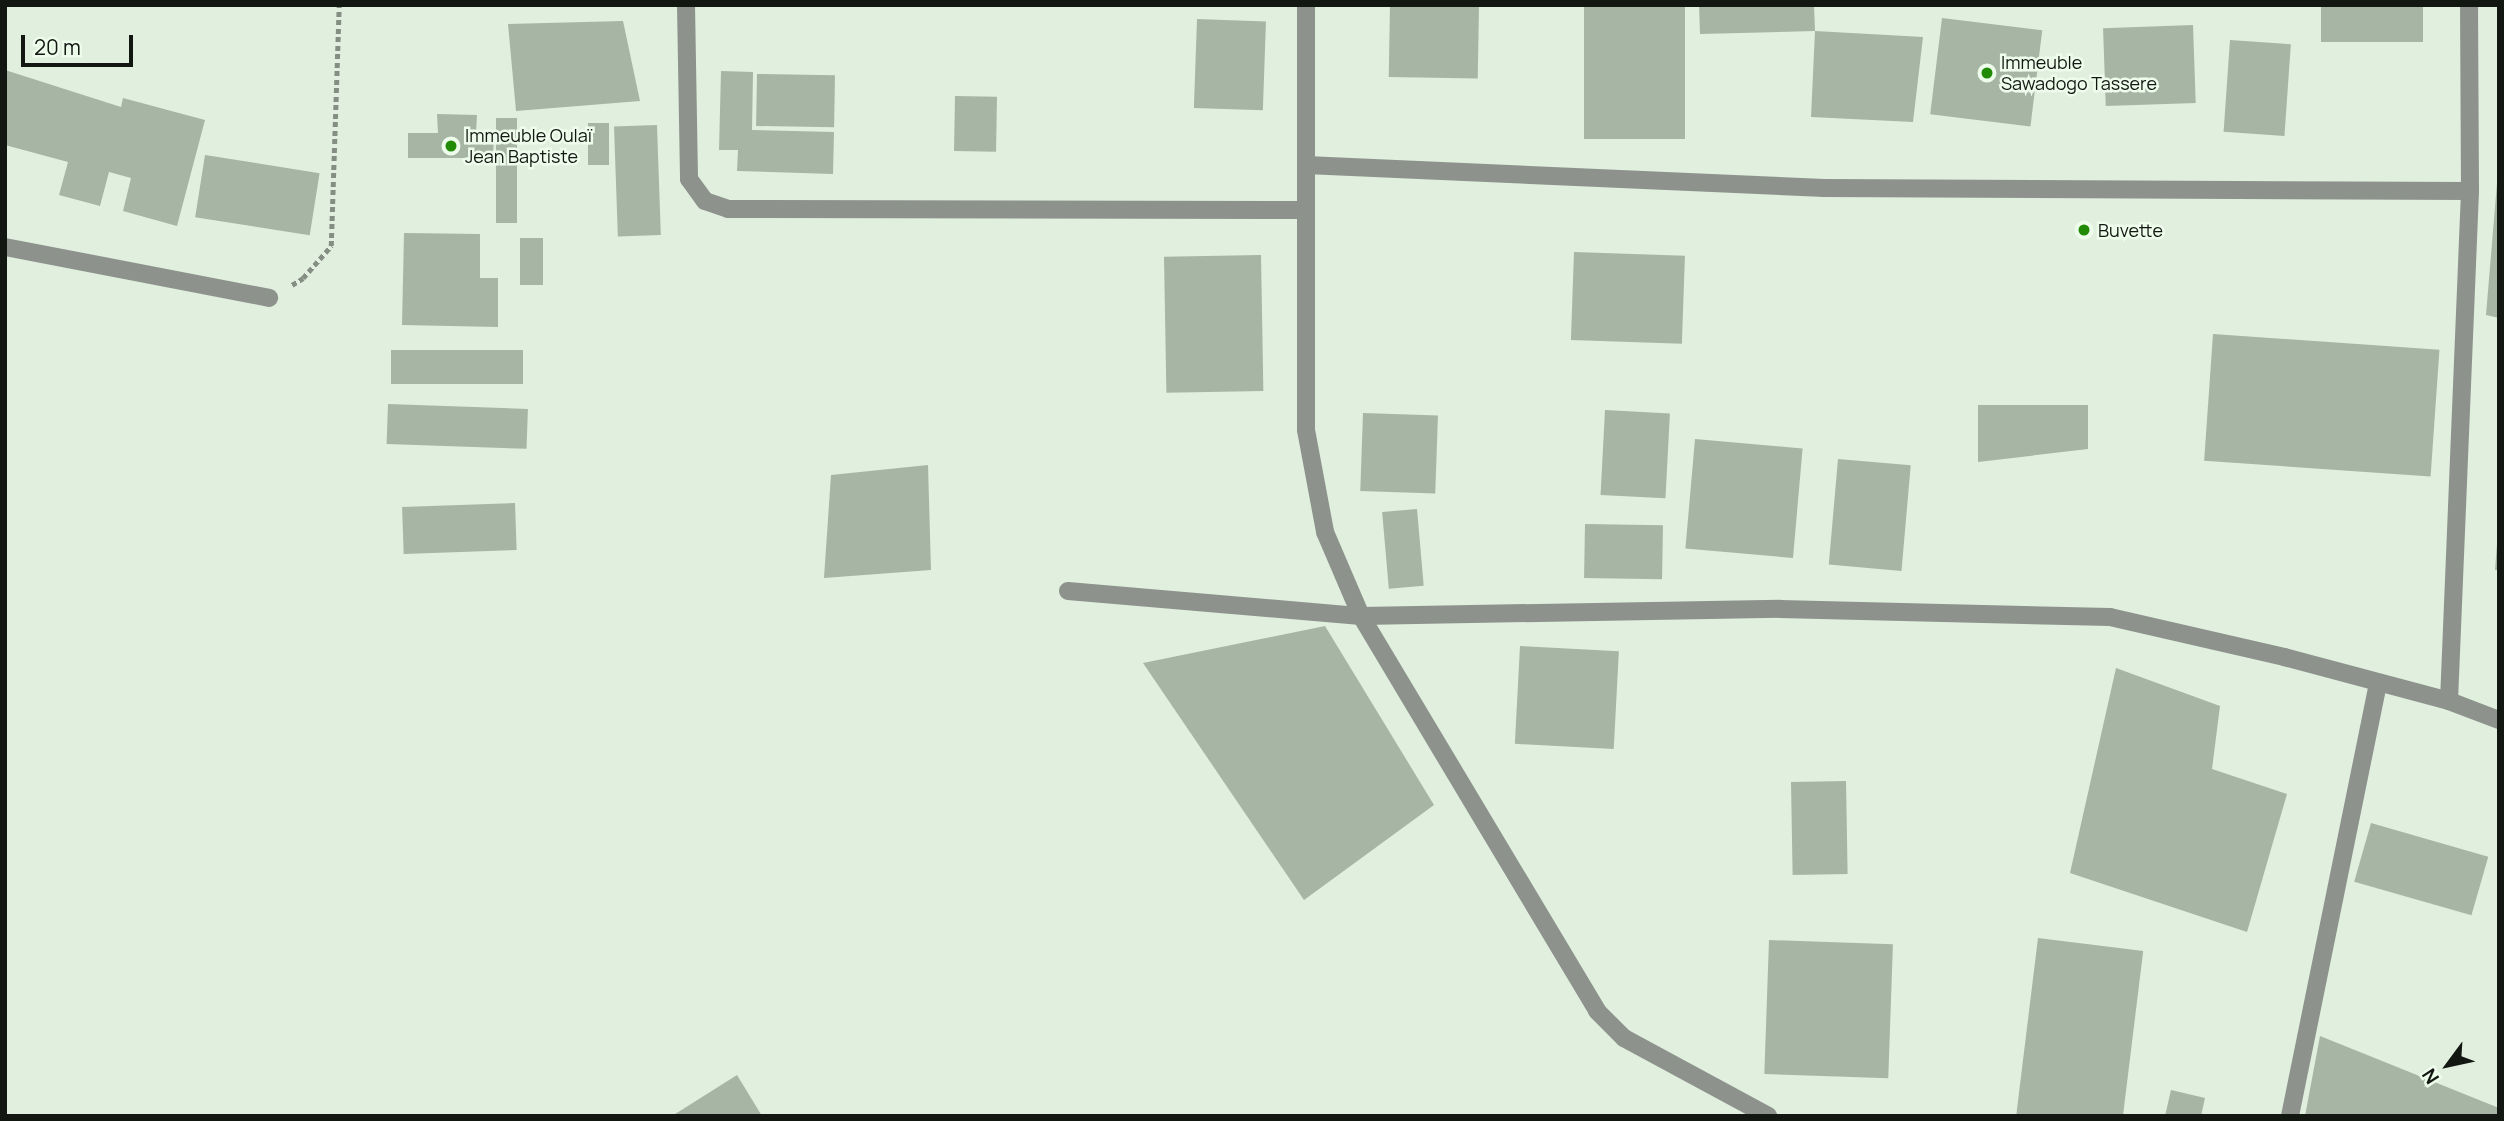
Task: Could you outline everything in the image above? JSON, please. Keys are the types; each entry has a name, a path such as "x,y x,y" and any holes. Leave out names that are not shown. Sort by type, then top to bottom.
{"street":[{"path":"687,5 690,180 705,201 728,209 1307,210"},
{"path":"1306,5 1306,430 1325,532 1361,616 1597,1011 1624,1038 1768,1116"},
{"path":"2449,701 2470,191 2469,5"},
{"path":"1306,165 1824,188 2470,191"},
{"path":"5,247 269,298"},
{"path":"1068,592 1361,616 1780,609 2110,617 2378,682 2449,701 2499,720"},
{"path":"2290,1116 2378,682"}],"path":[{"path":"269,298 303,278 331,246 339,5"}],"building":[{"path":"1390,5 1479,7 1478,79 1389,77"},
{"path":"1584,5 1685,5 1685,139 1584,139"},
{"path":"1699,5 1814,5 1815,31 1700,34"},
{"path":"2321,5 2423,5 2423,42 2321,42"},
{"name":"Immeuble Sawadogo Tassere","path":"1942,18 2042,30 2030,127 1930,114"},
{"path":"1197,19 1266,21 1263,110 1194,108"},
{"path":"623,21 640,101 516,111 508,24"},
{"path":"2193,25 2196,103 2106,106 2103,28"},
{"path":"1815,31 1923,37 1913,122 1811,117"},
{"path":"2230,40 2291,44 2284,136 2224,132"},
{"path":"5,70 121,107 123,98 205,120 177,226 123,211 131,178 109,172 100,206 59,195 68,162 5,145"},
{"path":"721,71 753,72 752,130 834,132 833,174 737,171 738,150 719,150"},
{"path":"757,74 835,75 834,127 756,126"},
{"path":"955,96 997,97 996,152 954,151"},
{"name":"Immeuble Oulaï Jean Baptiste","path":"437,114 477,115 476,133 494,133 493,158 408,158 408,133 438,133"},
{"path":"496,118 517,118 517,223 496,223"},
{"path":"588,123 609,123 609,165 588,165"},
{"path":"657,125 661,235 618,236 614,127"},
{"path":"205,155 320,173 310,235 195,217"},
{"path":"2499,183 2499,318 2486,315"},
{"path":"404,233 480,234 480,278 498,278 498,327 402,325"},
{"path":"520,238 543,238 543,285 520,285"},
{"path":"1574,252 1685,256 1682,344 1571,340"},
{"path":"1261,255 1263,391 1166,393 1164,257"},
{"path":"2213,334 2439,350 2431,477 2204,461"},
{"path":"391,350 523,350 523,384 391,384"},
{"path":"388,404 528,409 527,449 387,444"},
{"path":"1978,405 2088,405 2088,449 1978,462"},
{"path":"1605,410 1670,413 1665,498 1601,495"},
{"path":"1363,413 1438,416 1435,494 1360,491"},
{"path":"1695,439 1803,448 1793,558 1685,549"},
{"path":"1838,459 1911,465 1901,571 1829,565"},
{"path":"928,465 931,570 824,578 831,475"},
{"path":"515,503 517,550 404,554 402,507"},
{"path":"1417,509 1424,586 1389,589 1382,512"},
{"path":"1585,524 1663,525 1662,579 1584,578"},
{"path":"2497,544 2499,570 2495,570"},
{"path":"1325,626 1434,805 1304,900 1143,663"},
{"path":"1520,646 1619,651 1614,749 1515,744"},
{"path":"2116,668 2220,706 2212,769 2287,794 2247,932 2070,873"},
{"path":"1846,781 1848,874 1793,875 1791,782"},
{"path":"2371,823 2488,857 2471,915 2354,882"},
{"path":"2038,938 2143,951 2123,1116 2016,1114"},
{"path":"1769,940 1893,944 1888,1078 1764,1074"},
{"path":"2320,1036 2499,1108 2498,1116 2305,1116"},
{"path":"737,1075 762,1116 672,1116"},
{"path":"2171,1090 2205,1098 2201,1116 2165,1116"}],"place":[{"name":"Immeuble Sawadogo Tassere","path":"1987,73"},
{"name":"Immeuble Oulaï Jean Baptiste","path":"451,146"},
{"name":"Buvette","path":"2084,230"}]}
